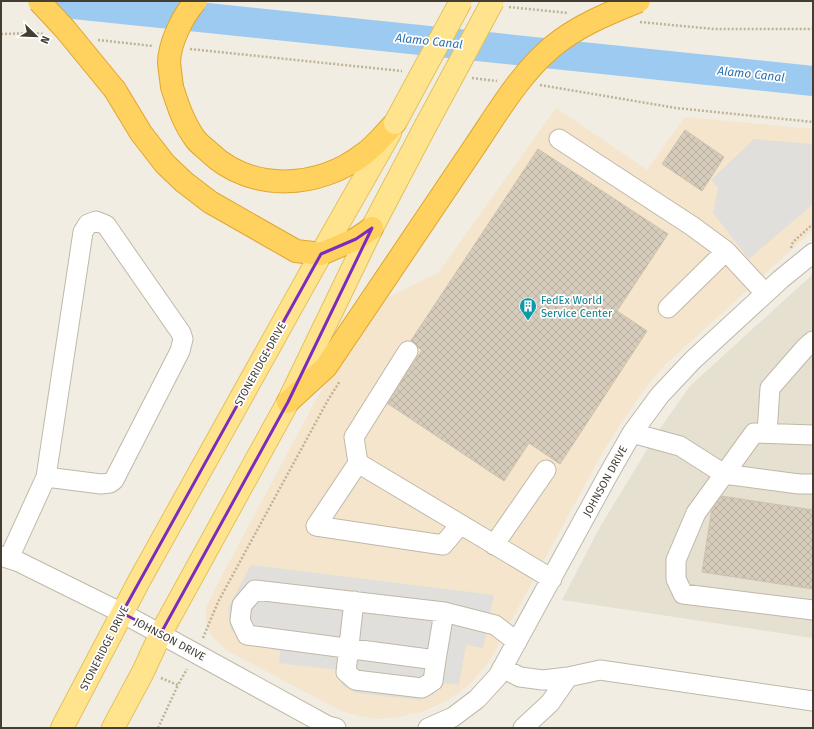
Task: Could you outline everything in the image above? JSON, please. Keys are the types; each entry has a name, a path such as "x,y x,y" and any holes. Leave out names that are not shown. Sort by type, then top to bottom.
{"highway":[{"path":"39,1 65,29 115,90 141,133 165,164 184,182 210,202 296,251 321,254 356,239 372,228"},
{"path":"196,1 188,10 175,36 169,61 172,87 181,115 196,140 218,160 242,174 266,181 292,182 317,178 342,168 365,153 395,123"},
{"path":"288,402 326,367 509,96 528,71 553,47 581,28 611,12 639,1"}],"main road":[{"name":"STONERIDGE DRIVE","path":"62,728 122,613 395,123 461,1"},
{"path":"112,728 143,672 161,634 288,402 372,228 493,1"}],"street":[{"path":"559,139 692,226 726,252 765,293"},
{"path":"5,557 46,477 83,232 88,224 96,221 106,225 181,333 183,339 180,352 114,480 110,483 101,484 46,477"},
{"path":"668,308 726,252"},
{"name":"JOHNSON DRIVE","path":"428,728 453,717 477,699 498,676 608,475 632,434 660,395 693,360 765,293 813,253"},
{"path":"768,433 770,388 813,341"},
{"path":"408,351 354,437 358,464 316,526 443,545 460,525"},
{"path":"813,435 754,433 696,513 676,560 676,579 683,594 813,610"},
{"path":"632,434 680,446 724,474 799,484 813,484"},
{"path":"358,464 552,579"},
{"path":"494,545 546,470"},
{"name":"JOHNSON DRIVE","path":"5,557 20,562 122,613 328,726 336,728"},
{"path":"436,660 247,635 240,620 242,605 255,590 444,612 495,625 517,642"},
{"path":"354,602 346,672 355,680 422,688 433,681 444,612"},
{"path":"502,668 520,677 543,680 568,677 600,670 813,701"},
{"path":"523,728 550,703 568,677"}],"path":[{"path":"211,619 218,602 328,400 341,381"},
{"path":"158,728 178,685"}],"highlighted area":[{"path":"372,228 288,402 161,633 122,613 321,254 356,239"}],"shaded area":[{"path":"556,108 647,170 685,117 813,129 813,230 665,365 644,390 600,457 490,660 471,683 448,700 422,712 378,719 341,711 226,650 211,635 206,624 206,608 318,396 384,299 438,273"},
{"path":"754,139 813,144 813,204 749,259 713,213 718,187 711,180"},
{"path":"813,274 813,638 562,600 600,527 659,430 690,386"},
{"path":"251,565 494,595 483,648 466,645 459,685 442,683 433,695 419,700 356,693 342,685 337,670 279,663 280,651 241,642 230,628 228,608"}],"building":[{"path":"685,130 724,157 702,191 662,164"},
{"name":"FedEx World Service Center","path":"538,149 668,234 617,311 647,331 560,464 529,443 504,481 387,403 422,350 410,342"},
{"path":"714,495 813,510 813,589 702,572"}],"waterway":[{"name":"Alamo Canal","path":"45,1 813,81"}],"place":[{"name":"FedEx World Service Center","path":"528,321"}]}
